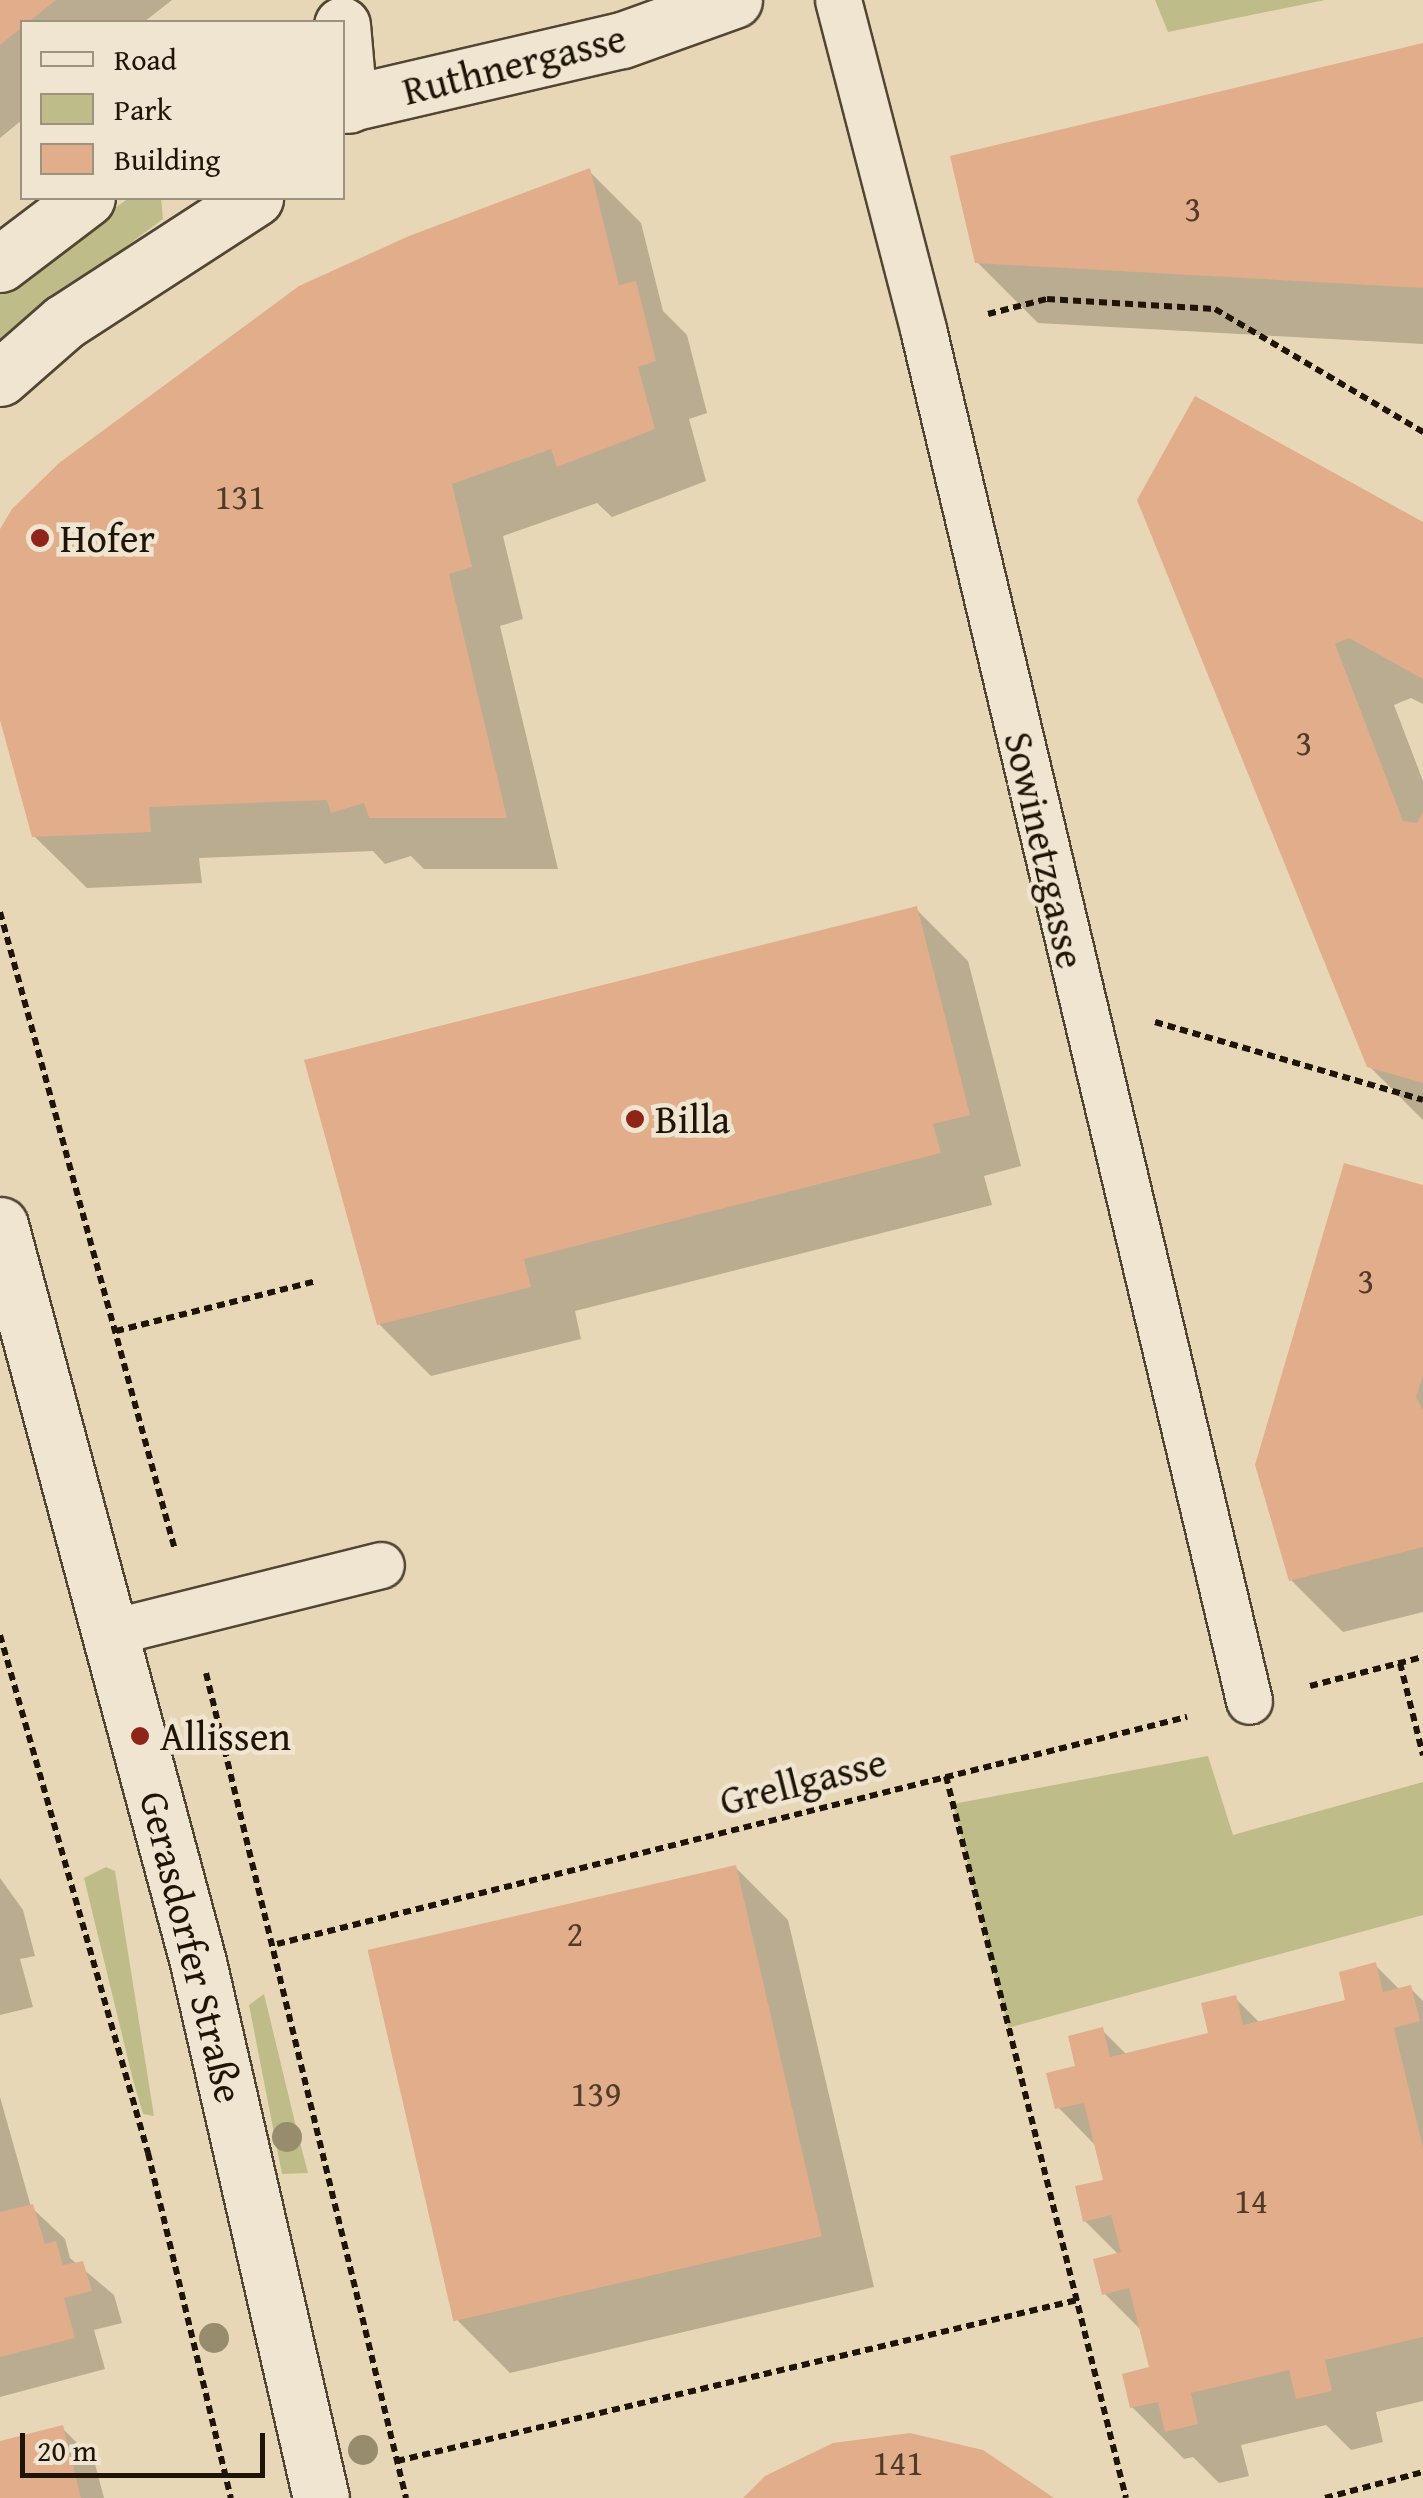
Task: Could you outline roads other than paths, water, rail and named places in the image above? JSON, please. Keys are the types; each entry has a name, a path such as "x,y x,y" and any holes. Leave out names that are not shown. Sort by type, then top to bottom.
{"main road":[{"path":"323,0 339,20"},
{"name":"Ruthnergasse","path":"345,107 622,40 734,0"},
{"path":"0,264 84,200"},
{"path":"0,378 64,322 252,200"},
{"name":"Gerasdorfer Straße","path":"0,1226 198,1962 321,2498"}],"lane":[{"name":"Sowinetzgasse","path":"838,0 923,329 1249,1701"},
{"path":"112,1632 381,1565"}],"place":[{"name":"Hofer","path":"40,538"},
{"name":"Billa","path":"635,1119"},
{"name":"Allissen","path":"140,1736"}]}
